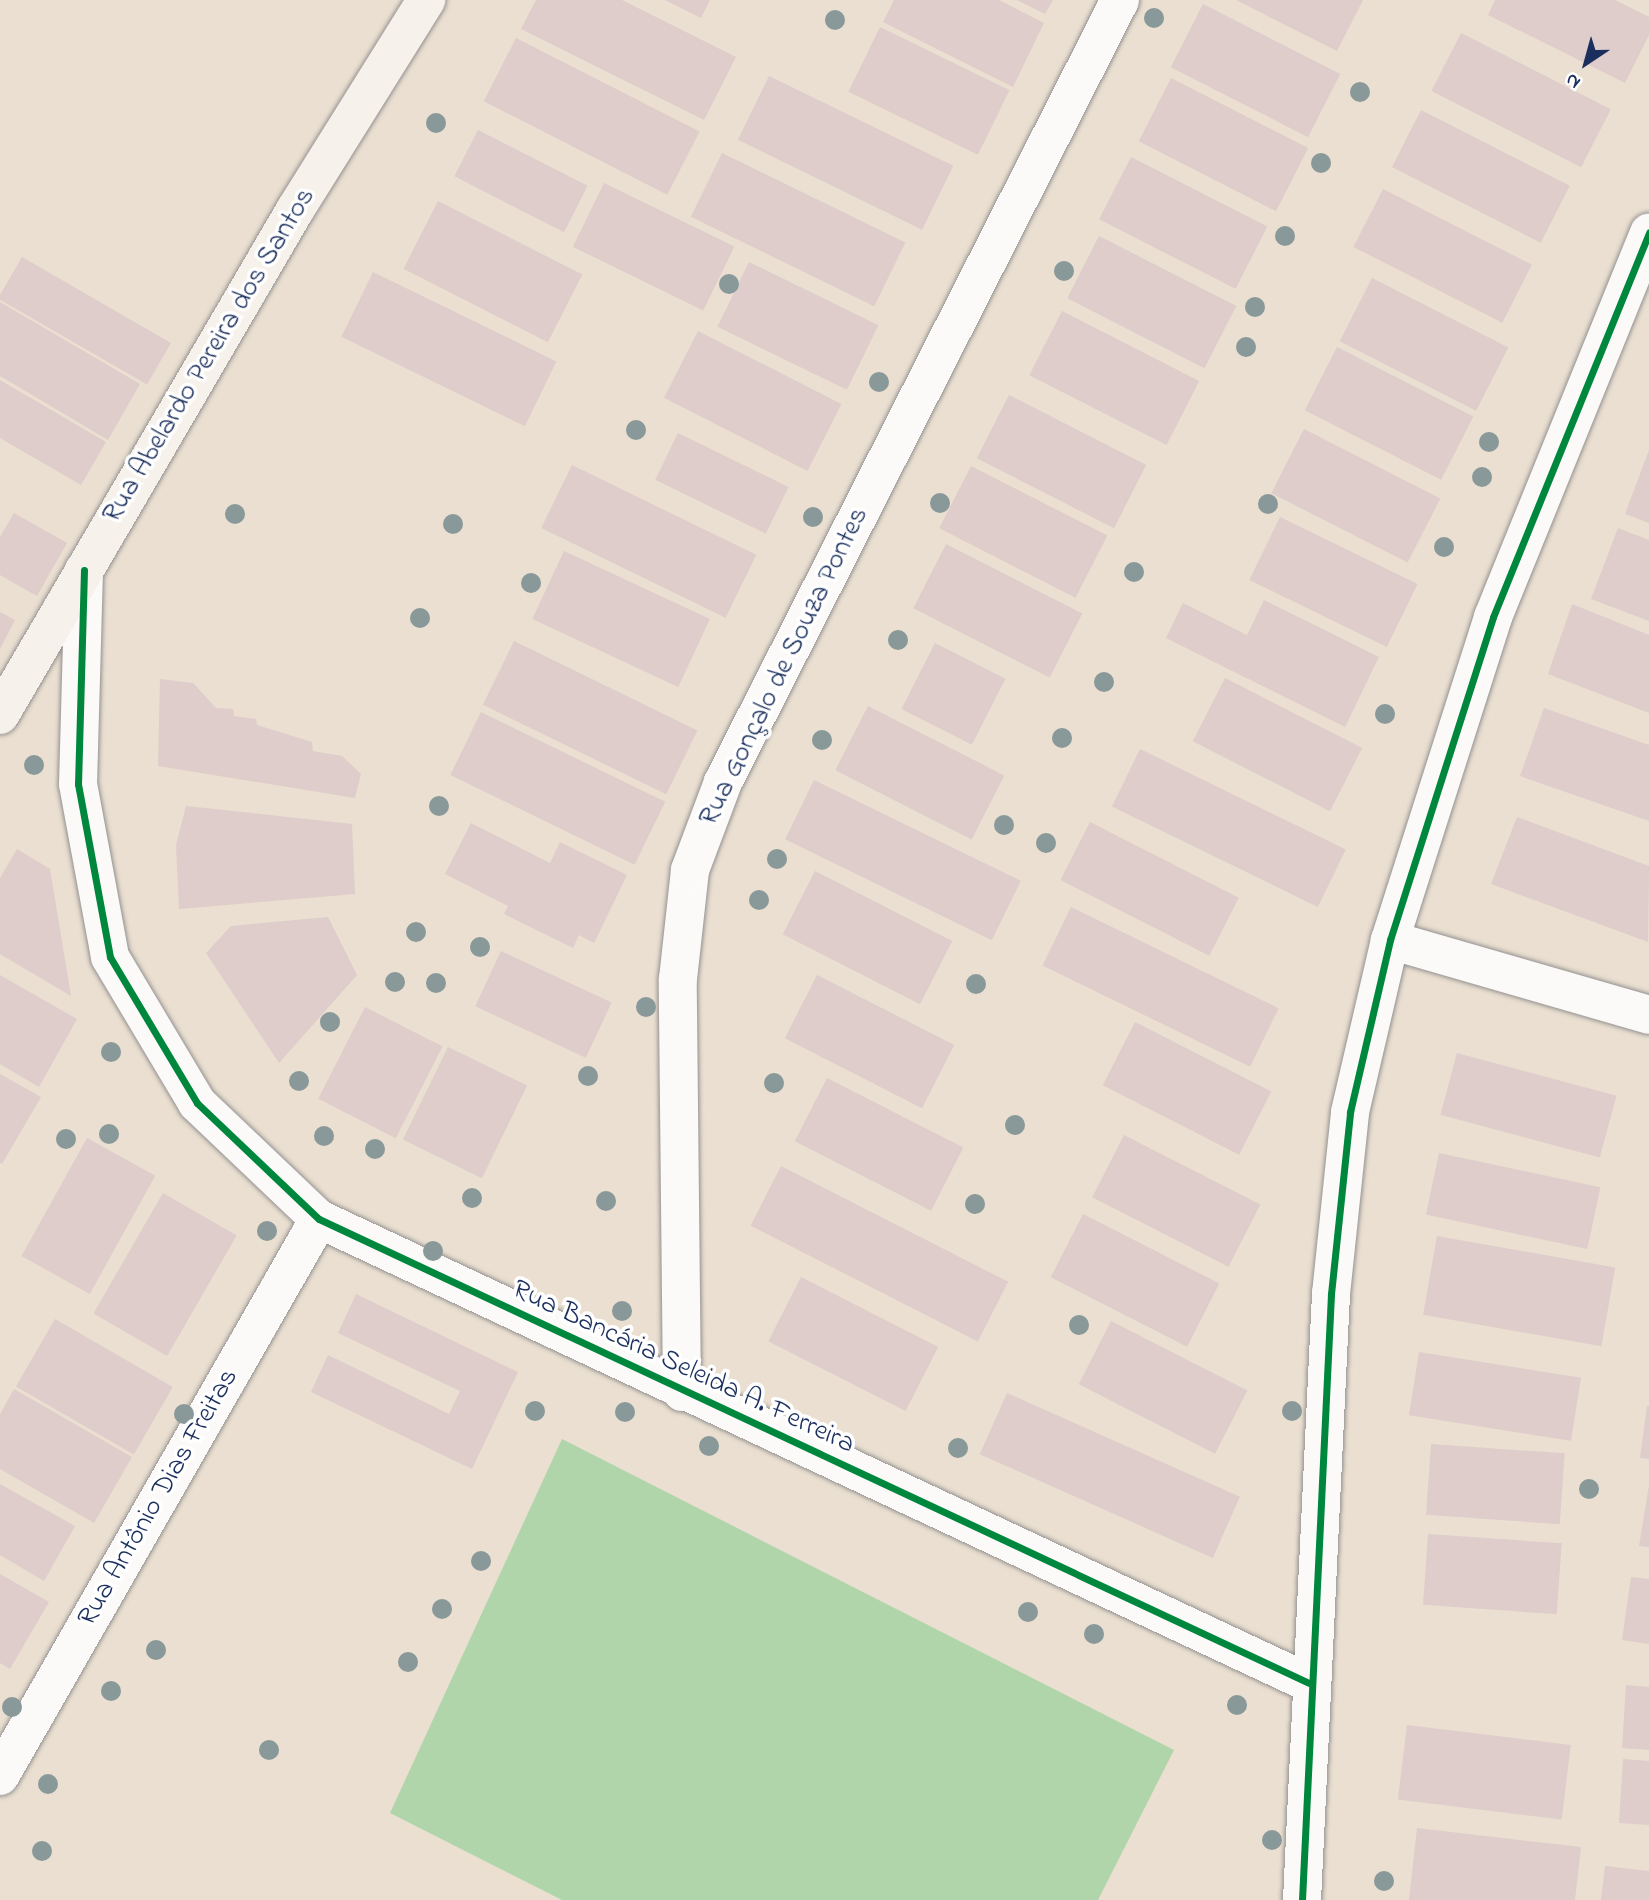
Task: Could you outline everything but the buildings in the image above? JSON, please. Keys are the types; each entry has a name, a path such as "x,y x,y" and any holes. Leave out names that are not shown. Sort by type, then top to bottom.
{"main road":[{"name":"Rua Abelardo Pereira dos Santos","path":"0,715 426,0"}],"street":[{"name":"Rua Gonçalo de Souza Pontes","path":"682,1392 678,979 690,870 723,782 1120,0"},
{"path":"1302,1900 1309,1683 1331,1294 1350,1112 1390,940 1493,617 1649,232"},
{"name":"Rua Bancária Seleida A. Ferreira","path":"84,570 78,784 110,957 197,1103 319,1219 682,1392 1309,1683"},
{"path":"1390,940 1649,1015"},
{"name":"Rua Antônio Dias Freitas","path":"0,1776 319,1219"}],"green space":[{"path":"562,1439 1174,1750 1098,1900 562,1900 390,1813"}],"cycle path":[{"path":"1302,1900 1331,1294 1350,1112 1390,940 1493,617 1649,232"},
{"path":"84,570 78,784 110,957 197,1103 319,1219 1309,1683"}]}
